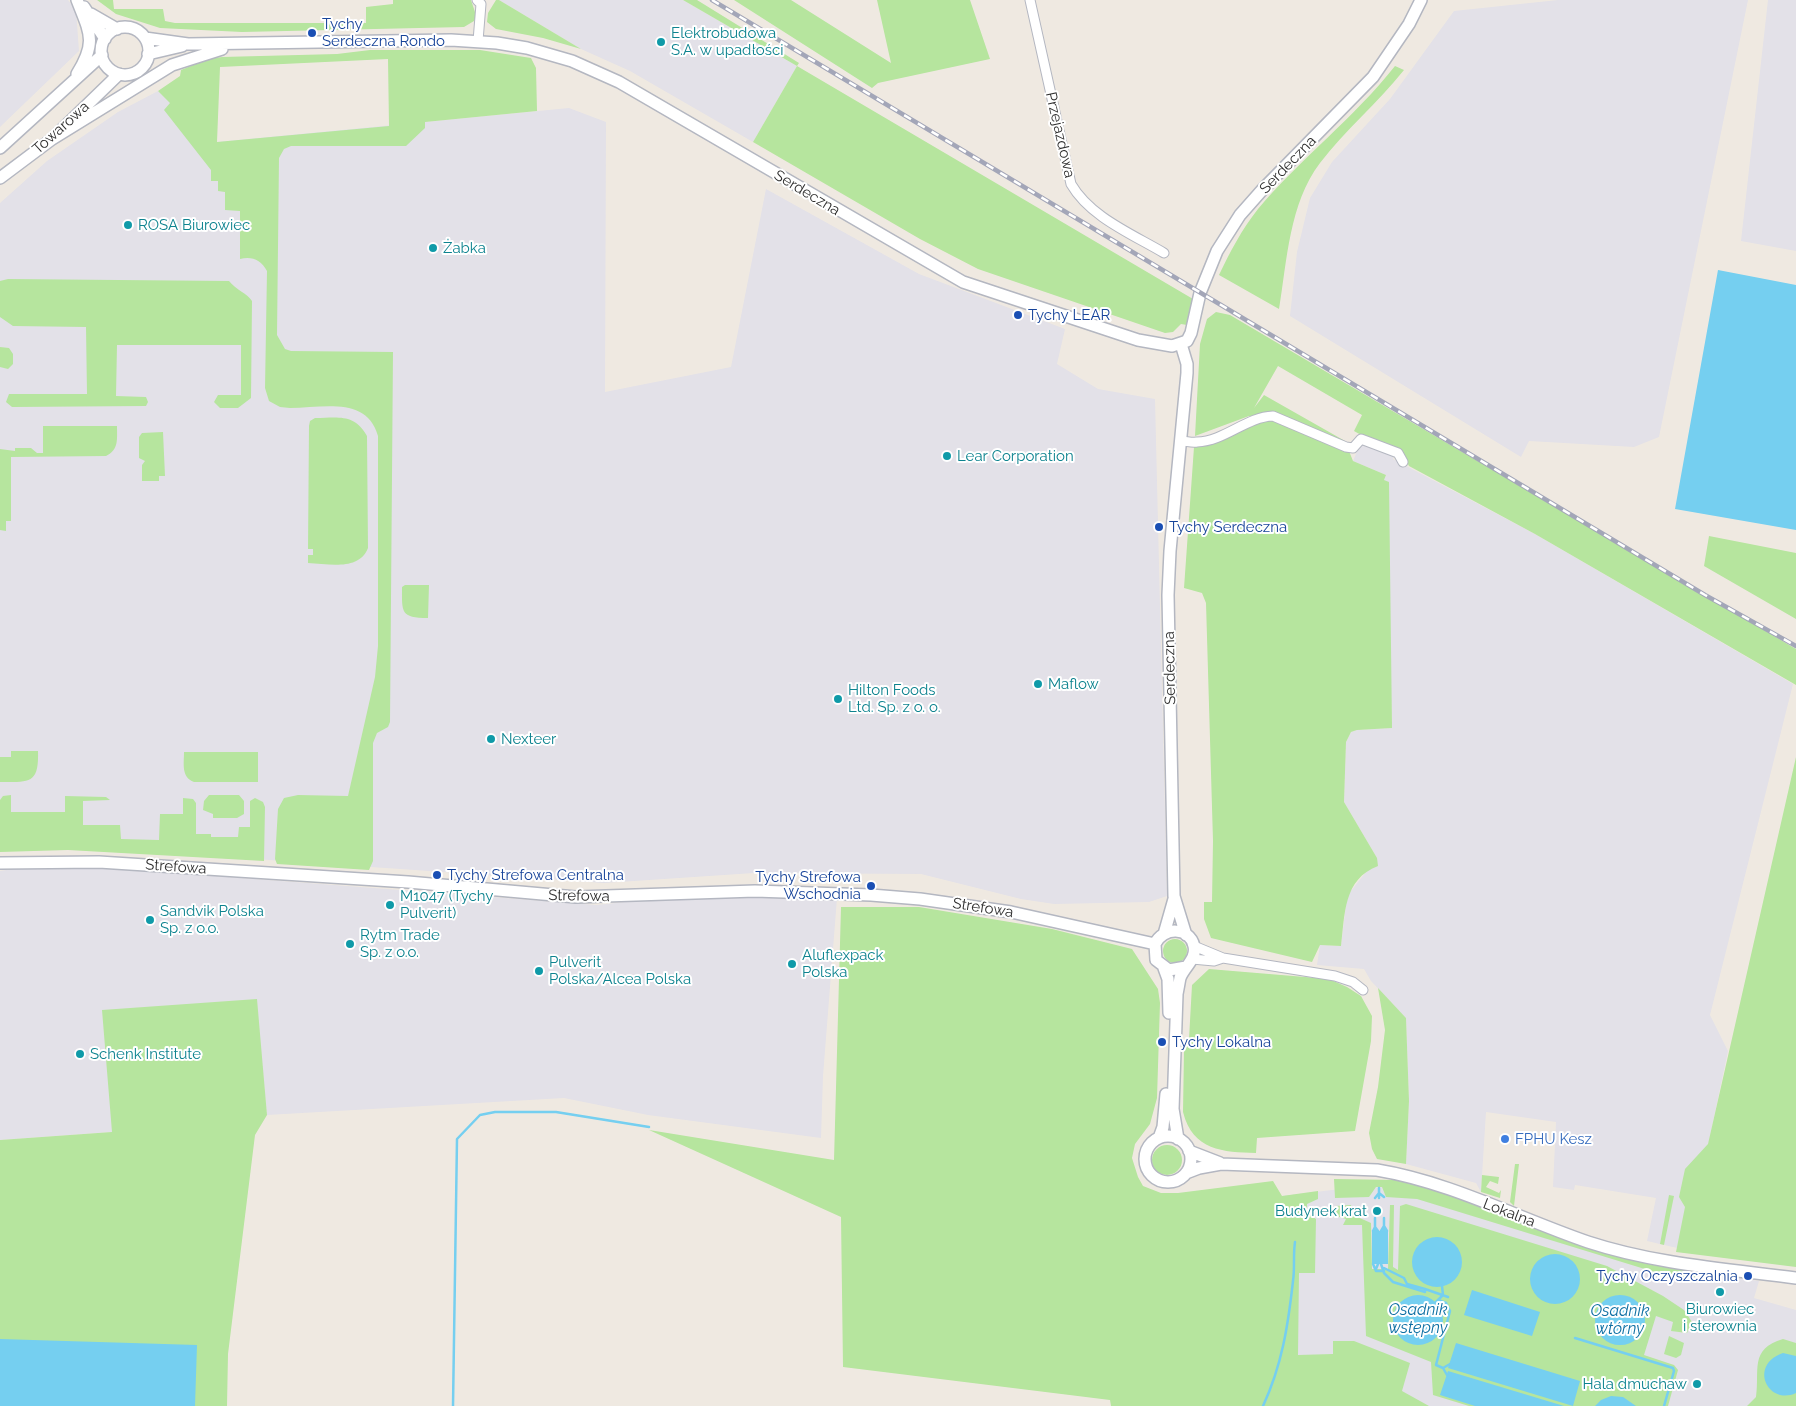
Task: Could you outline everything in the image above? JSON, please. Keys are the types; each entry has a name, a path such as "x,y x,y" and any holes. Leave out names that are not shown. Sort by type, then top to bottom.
{"street":[{"path":"77,0 90,14 105,39"},
{"path":"72,81 89,53 90,41 88,27 77,0"},
{"path":"478,0 480,4 478,41"},
{"name":"Przejazdowa","path":"1030,0 1071,184 1080,199 1092,209 1164,253"},
{"name":"Serdeczna","path":"255,43 478,41 527,48 572,61 611,78 926,263 970,286 1162,346 1182,344 1191,334 1200,293 1217,250 1240,215 1373,77 1410,24 1422,0"},
{"path":"90,14 117,29 130,28 145,38 188,44 255,43"},
{"path":"117,29 105,39 102,55 109,69 119,74 126,75 138,71 143,66 148,54 145,38"},
{"path":"52,139 172,65 210,51 255,43"},
{"path":"148,54 188,44"},
{"name":"Towarowa","path":"0,148 102,55"},
{"name":"Towarowa","path":"0,178 52,139 77,112 119,74"},
{"name":"Serdeczna","path":"1164,934 1174,896 1168,583 1187,364 1182,344"},
{"path":"1181,441 1198,442 1214,438 1261,417 1273,416 1346,447 1353,448 1361,439 1398,454 1403,462"},
{"name":"Strefowa","path":"0,863 99,862 408,882 576,897 755,891 871,895 920,899 1019,914 1155,944"},
{"name":"Serdeczna","path":"1174,896 1186,935"},
{"path":"1159,1138 1166,1104 1169,1014 1168,979 1164,968 1154,955 1155,944 1164,934 1178,931 1186,935 1194,946 1223,958 1336,976 1352,982 1363,990"},
{"path":"1178,1139 1173,1109 1177,994 1180,978 1189,963 1194,946"},
{"path":"1164,968 1175,971 1189,963 1214,961 1223,958"},
{"path":"1172,1136 1178,1139 1189,1151 1191,1161 1186,1173 1176,1181 1163,1182 1156,1180 1147,1171 1144,1158 1146,1151 1159,1138 1172,1136"},
{"name":"Lokalna","path":"1189,1151 1221,1164"},
{"name":"Lokalna","path":"1186,1173 1221,1164 1394,1172 1431,1183 1588,1242 1629,1254 1664,1261 1796,1278"}],"shaded area":[{"path":"0,0 68,0 76,10 79,51 0,127"},
{"path":"499,0 683,0 797,66 753,142 630,71 581,49"},
{"path":"1558,0 1748,0 1659,437 1634,447 1529,441 1521,457 1290,316 1297,252 1310,198 1332,162 1390,99 1454,11"},
{"path":"1768,0 1796,0 1796,251 1741,241"},
{"path":"158,91 217,142 569,108 606,122 605,392 731,367 766,189 919,274 1065,329 1057,364 1098,389 1155,399 1167,896 1149,902 1054,904 1021,899 921,874 754,873 604,883 269,860 0,833 0,203 47,161 118,112"},
{"path":"1361,442 1394,456 1393,459 1535,534 1793,684 1710,1015 1728,1051 1686,1250 1647,1241 1656,1198 1575,1185 1574,1190 1553,1187 1556,1122 1486,1112 1481,1192 1476,1183 1406,1164 1409,1101 1406,1018 1371,981 1364,969 1317,965 1320,945 1341,946 1347,896 1377,858 1344,802 1346,742 1351,732 1357,730 1392,728 1384,480 1386,475 1353,461"},
{"path":"33,866 110,868 597,905 680,896 837,898 823,1076 821,1138 648,1115 564,1098 267,1115 256,999 112,1132 0,1140 0,871"},
{"path":"1399,1182 1596,1249 1663,1268 1704,1278 1709,1274 1759,1281 1754,1298 1796,1310 1796,1406 1386,1406 1271,1360 1282,1196"}],"green space":[{"path":"97,0 113,0 114,9 163,9 165,21 175,23 366,23 366,7 393,4 393,0 471,0 476,15 474,21 464,27 242,32 160,28 116,14"},
{"path":"496,0 581,49 543,38 496,29 487,22 488,13"},
{"path":"683,0 697,0 799,63 797,66"},
{"path":"734,0 791,0 891,63 877,0 970,0 990,59 878,83 872,88"},
{"path":"370,50 480,50 531,58 536,68 537,111 425,122 425,128 406,146 291,146 284,149 279,158 277,335 285,349 291,351 393,352 390,722 388,727 377,733 373,743 373,861 369,870 277,864 275,859 278,809 284,798 298,795 348,796 375,677 378,646 378,436 372,423 364,415 354,410 329,406 280,407 269,401 265,388 267,271 256,260 240,259 240,211 225,210 225,192 218,191 218,181 211,181 211,170 164,110 170,103 158,91 180,76 181,70 208,59 337,54","holes":["388,59 389,126 217,142 220,67"]},
{"path":"797,66 1193,299 1187,325 1181,324 1173,332 1165,333 978,269 920,239 753,142"},
{"path":"1395,66 1404,70 1330,151 1310,179 1302,196 1291,233 1279,309 1219,275 1237,241 1258,209 1292,172 1362,103"},
{"path":"8,279 229,281 252,301 251,398 238,408 220,408 214,402 218,395 241,395 241,345 117,345 116,396 146,397 148,402 146,406 12,407 6,402 9,394 87,394 86,327 13,326 0,317 0,281"},
{"path":"1216,312 1230,315 1796,649 1796,685 1535,534 1409,466 1399,452 1392,447 1354,431 1362,415 1278,366 1254,408 1264,395 1345,441 1353,461 1386,475 1384,480 1389,482 1392,728 1351,732 1346,742 1344,802 1377,858 1378,866 1367,872 1352,889 1345,910 1341,946 1320,945 1312,962 1211,938 1204,919 1204,902 1212,902 1213,841 1206,603 1202,593 1184,588 1194,447 1212,444 1264,421 1249,416 1195,436 1200,344 1207,319"},
{"path":"0,347 9,348 13,354 13,364 8,369 0,367"},
{"path":"315,418 345,418 351,420 357,423 367,436 368,548 364,555 351,563 334,565 308,563 308,555 313,555 313,549 308,549 309,426 310,421"},
{"path":"43,426 117,426 116,444 113,451 106,456 11,457 11,521 6,521 6,531 0,530 0,449 15,451 15,448 31,448 37,453 43,453"},
{"path":"163,432 165,476 159,476 159,481 142,481 142,465 145,461 139,458 139,437 142,433"},
{"path":"1709,536 1796,553 1796,619 1704,566"},
{"path":"405,585 429,585 428,618 412,617 404,612 402,587"},
{"path":"11,751 38,751 37,770 31,779 19,782 0,782 0,757 11,757"},
{"path":"184,752 258,752 258,782 194,782 185,773"},
{"path":"1796,757 1796,1267 1676,1252 1685,1207 1679,1197 1685,1169 1708,1144"},
{"path":"11,795 11,812 65,812 65,796 106,797 110,800 83,801 83,825 120,825 121,839 159,840 160,814 183,814 183,798 193,799 196,803 196,834 211,834 211,837 238,837 239,827 250,827 250,801 255,798 263,802 265,807 264,861 68,850 0,852 0,800 3,796"},
{"path":"209,795 239,795 244,801 244,814 237,818 213,818 213,814 203,810 204,801"},
{"path":"841,907 919,907 1052,929 1132,949 1158,989 1160,1003 1157,1098 1150,1124 1135,1144 1132,1158 1143,1186 1161,1193 1178,1193 1273,1181 1282,1196 1318,1191 1318,1199 1307,1204 1307,1213 1316,1219 1315,1273 1299,1273 1298,1355 1333,1354 1333,1341 1354,1341 1410,1363 1402,1391 1429,1406 1111,1406 1110,1400 843,1367 841,1217 649,1130 834,1160"},
{"path":"1175,939 1184,942 1187,951 1184,960 1175,963 1166,960 1163,951 1166,942"},
{"path":"1209,969 1329,979 1361,996 1372,1016 1371,1041 1355,1131 1257,1138 1256,1153 1221,1150 1202,1142 1194,1135 1183,1112 1184,1051 1189,1039 1192,985"},
{"path":"1378,988 1406,1018 1409,1101 1406,1164 1377,1159 1372,1149 1369,1133 1378,1087 1385,1030"},
{"path":"257,999 267,1115 255,1135 228,1354 227,1406 0,1406 0,1140 112,1132 102,1010"},
{"path":"1167,1145 1178,1149 1182,1160 1178,1171 1167,1175 1156,1171 1152,1160 1156,1149"},
{"path":"1515,1164 1519,1164 1514,1206 1510,1202"},
{"path":"1482,1175 1499,1177 1498,1184 1490,1181 1486,1187 1499,1193 1501,1190 1500,1198 1481,1192"},
{"path":"1334,1179 1397,1180 1415,1184 1449,1195 1585,1247 1655,1265 1691,1270 1696,1277 1691,1276 1687,1282 1417,1199 1386,1197 1382,1187 1376,1187 1369,1197 1335,1198"},
{"path":"1669,1195 1674,1196 1664,1245 1660,1244"},
{"path":"1406,1204 1607,1266 1663,1296 1684,1310 1692,1322 1687,1333 1671,1331 1673,1322 1656,1316 1644,1355 1674,1365 1678,1370 1668,1406 1469,1406 1433,1395 1431,1362 1366,1336 1362,1225 1343,1225 1346,1219 1336,1216 1335,1206 1351,1205 1353,1215 1371,1223 1372,1269 1388,1269 1390,1205 1394,1205 1393,1267 1398,1270 1400,1206"},
{"path":"1669,1336 1684,1343 1681,1355 1676,1358 1664,1354"},
{"path":"1783,1339 1796,1343 1796,1406 1747,1406 1756,1397 1757,1369 1761,1355 1765,1348"}],"water":[{"path":"1718,270 1796,285 1796,530 1675,509"},
{"path":"1372,1231 1388,1231 1388,1264 1372,1264"},
{"name":"Osadnik wstępny","path":"1437,1237 1446,1239 1457,1248 1462,1262 1460,1271 1451,1282 1437,1287 1428,1285 1417,1276 1412,1262 1414,1253 1423,1242"},
{"name":"Osadnik wtórny","path":"1560,1254 1573,1261 1579,1269 1579,1289 1573,1297 1565,1303 1550,1304 1537,1297 1531,1289 1530,1274 1537,1261 1545,1255"},
{"path":"1472,1290 1540,1312 1532,1336 1464,1315"},
{"name":"Osadnik wstępny","path":"1413,1295 1423,1295 1436,1302 1443,1315 1443,1325 1436,1338 1423,1345 1413,1345 1404,1341 1397,1334 1393,1325 1393,1315 1397,1306 1404,1299"},
{"name":"Osadnik wtórny","path":"1625,1295 1638,1302 1644,1310 1644,1330 1638,1338 1630,1344 1615,1345 1602,1338 1596,1330 1595,1315 1602,1302 1610,1296"},
{"path":"0,1339 197,1345 195,1406 0,1406"},
{"path":"1456,1343 1580,1381 1573,1406 1448,1368"},
{"path":"1783,1353 1796,1356 1796,1393 1786,1396 1777,1394 1770,1389 1764,1374 1766,1366 1772,1359"},
{"path":"1448,1371 1564,1406 1475,1406 1440,1395"},
{"path":"1611,1396 1623,1397 1636,1406 1595,1406 1601,1400"}],"waterway":[{"path":"453,1406 457,1139 480,1115 495,1112 556,1112 649,1127"},
{"path":"1375,1198 1379,1193 1379,1188"},
{"path":"1379,1198 1379,1193 1384,1197"},
{"path":"1375,1218 1375,1231"},
{"path":"1384,1218 1384,1231"},
{"path":"1381,1231 1384,1226 1387,1231"},
{"path":"1373,1231 1375,1227 1378,1231"},
{"path":"1263,1406 1280,1360 1286,1330 1294,1276 1295,1242"},
{"path":"1373,1264 1376,1271 1384,1271"},
{"path":"1376,1269 1378,1264"},
{"path":"1381,1264 1384,1273 1393,1282 1425,1292 1425,1289 1407,1284 1404,1278 1384,1268"},
{"path":"1436,1302 1443,1295 1442,1286"},
{"path":"1425,1289 1448,1297"},
{"path":"1438,1300 1446,1303 1450,1311 1436,1365 1443,1368 1450,1364"},
{"path":"1575,1338 1673,1368 1674,1371 1664,1406"},
{"path":"1443,1368 1447,1375"}],"railway":[{"path":"712,0 1705,595 1796,646"}],"place":[{"name":"Tychy Serdeczna Rondo","path":"312,33"},
{"name":"Elektrobudowa S.A. w upadłości","path":"661,42"},
{"name":"ROSA Biurowiec","path":"128,225"},
{"name":"Żabka","path":"433,248"},
{"name":"Tychy LEAR","path":"1018,315"},
{"name":"Lear Corporation","path":"947,456"},
{"name":"Tychy Serdeczna","path":"1159,527"},
{"name":"Maflow","path":"1038,684"},
{"name":"Hilton Foods Ltd. Sp. z o. o.","path":"838,699"},
{"name":"Nexteer","path":"491,739"},
{"name":"Tychy Strefowa Centralna","path":"437,875"},
{"name":"Tychy Strefowa Wschodnia","path":"871,886"},
{"name":"M1047 (Tychy Pulverit)","path":"390,905"},
{"name":"Sandvik Polska Sp. z o.o.","path":"150,920"},
{"name":"Rytm Trade Sp. z o.o.","path":"350,944"},
{"name":"Aluflexpack Polska","path":"792,964"},
{"name":"Pulverit Polska/Alcea Polska","path":"539,971"},
{"name":"Tychy Lokalna","path":"1162,1042"},
{"name":"Schenk Institute","path":"80,1054"},
{"name":"FPHU Kesz","path":"1505,1139"},
{"name":"Budynek krat","path":"1377,1211"},
{"name":"Tychy Oczyszczalnia","path":"1748,1276"},
{"name":"Biurowiec i sterownia","path":"1720,1292"},
{"name":"Hala dmuchaw","path":"1697,1384"}]}
